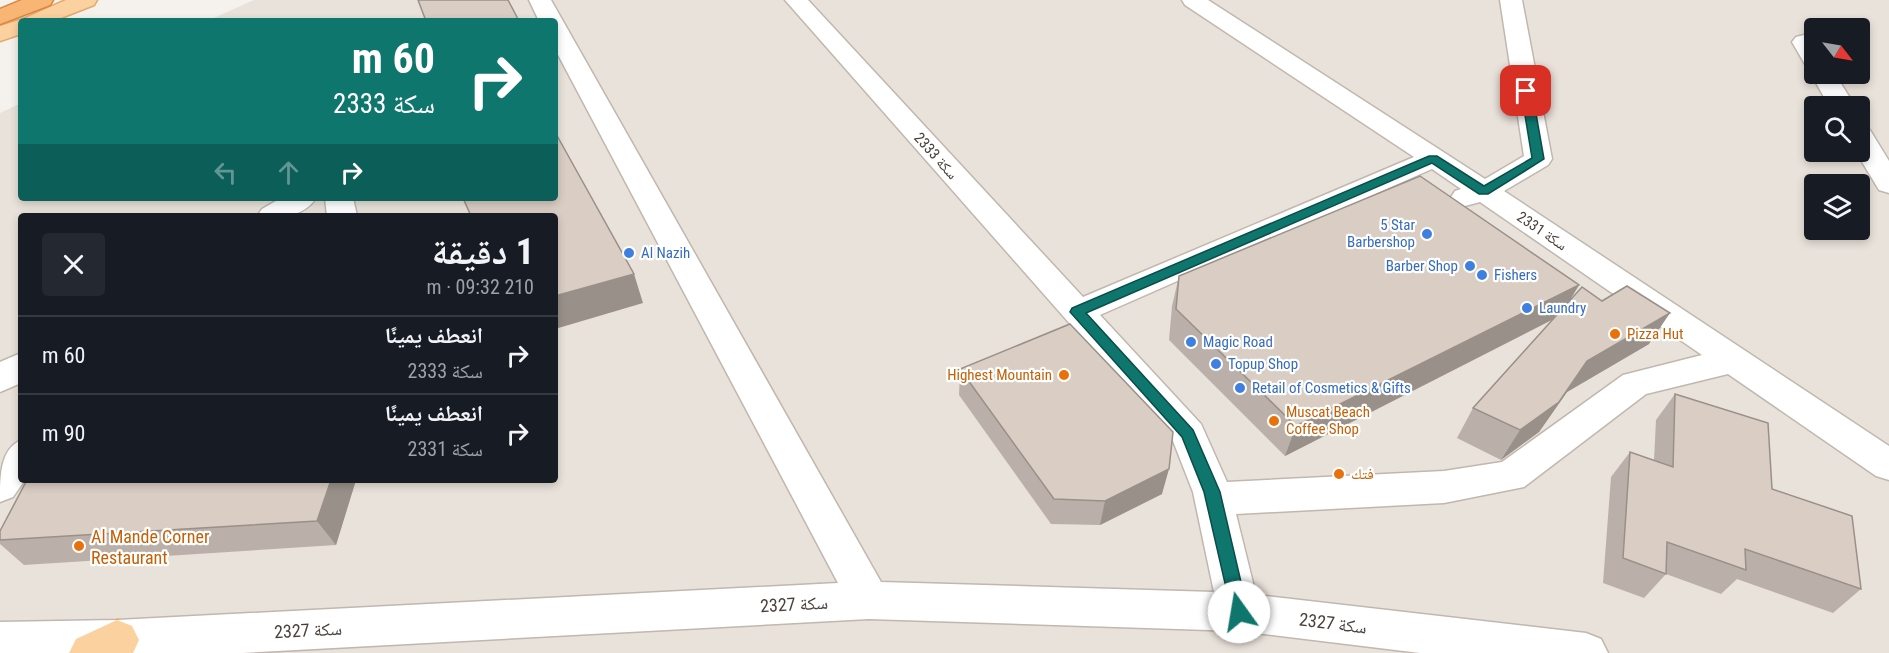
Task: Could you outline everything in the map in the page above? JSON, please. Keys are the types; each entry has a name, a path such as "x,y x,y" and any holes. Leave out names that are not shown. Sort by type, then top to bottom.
{"highway":[{"path":"0,16 42,0"}],"main road":[{"path":"41,18 86,0"},
{"path":"0,34 18,27"}],"street":[{"path":"540,0 549,18"},
{"name":"سكة 2333","path":"796,0 1188,434 1213,499 1239,612"},
{"name":"سكة 2331","path":"1193,0 1484,192 1889,465"},
{"path":"1477,222 1449,203 1484,192 1538,159 1511,0"},
{"path":"558,32 869,600"},
{"path":"1870,153 1889,184"},
{"path":"1077,312 1433,159"},
{"path":"277,213 297,201"},
{"path":"1563,280 1597,268"},
{"path":"1213,499 1444,487 1511,476 1635,384 1733,360"},
{"path":"0,379 18,368"},
{"path":"0,486 18,459"},
{"name":"سكة 2327","path":"0,642 104,646 869,600 1239,612 1586,653"}],"shaded area":[{"path":"254,0 1889,0 1889,653 0,653 0,113 18,104 18,201 558,201 558,18 214,18"}],"building":[{"path":"418,0 508,0 517,18 425,18"},
{"path":"558,137 634,274 558,295 558,213 470,213 464,201 558,201"},
{"path":"1420,176 1579,285 1296,426 1176,309 1179,276"},
{"path":"1627,286 1670,313 1587,361 1559,402 1520,430 1473,408 1582,287 1602,301"},
{"path":"1070,324 1173,432 1169,469 1105,501 1054,499 960,369"},
{"path":"1675,394 1768,423 1772,489 1852,516 1861,589 1745,549 1746,570 1667,542 1666,574 1623,558 1630,452 1673,467"},
{"path":"25,483 330,483 317,521 0,540 0,531"}],"place":[{"name":"5 Star Barbershop","path":"1427,234"},
{"name":"Al Nazih","path":"629,253"},
{"name":"Barber Shop","path":"1470,266"},
{"name":"Fishers","path":"1482,275"},
{"name":"Laundry","path":"1527,308"},
{"name":"Pizza Hut","path":"1615,334"},
{"name":"Magic Road","path":"1191,342"},
{"name":"Topup Shop","path":"1216,364"},
{"name":"Highest Mountain","path":"1064,375"},
{"name":"Retail of Cosmetics & Gifts","path":"1240,388"},
{"name":"Muscat Beach Coffee Shop","path":"1274,421"},
{"name":"فتك","path":"1339,474"},
{"name":"Al Mande Corner Restaurant","path":"79,546"}],"route":[{"path":"1239,612 1212,492 1188,434 1077,312 1433,159 1484,192 1538,159 1526,91"}]}
